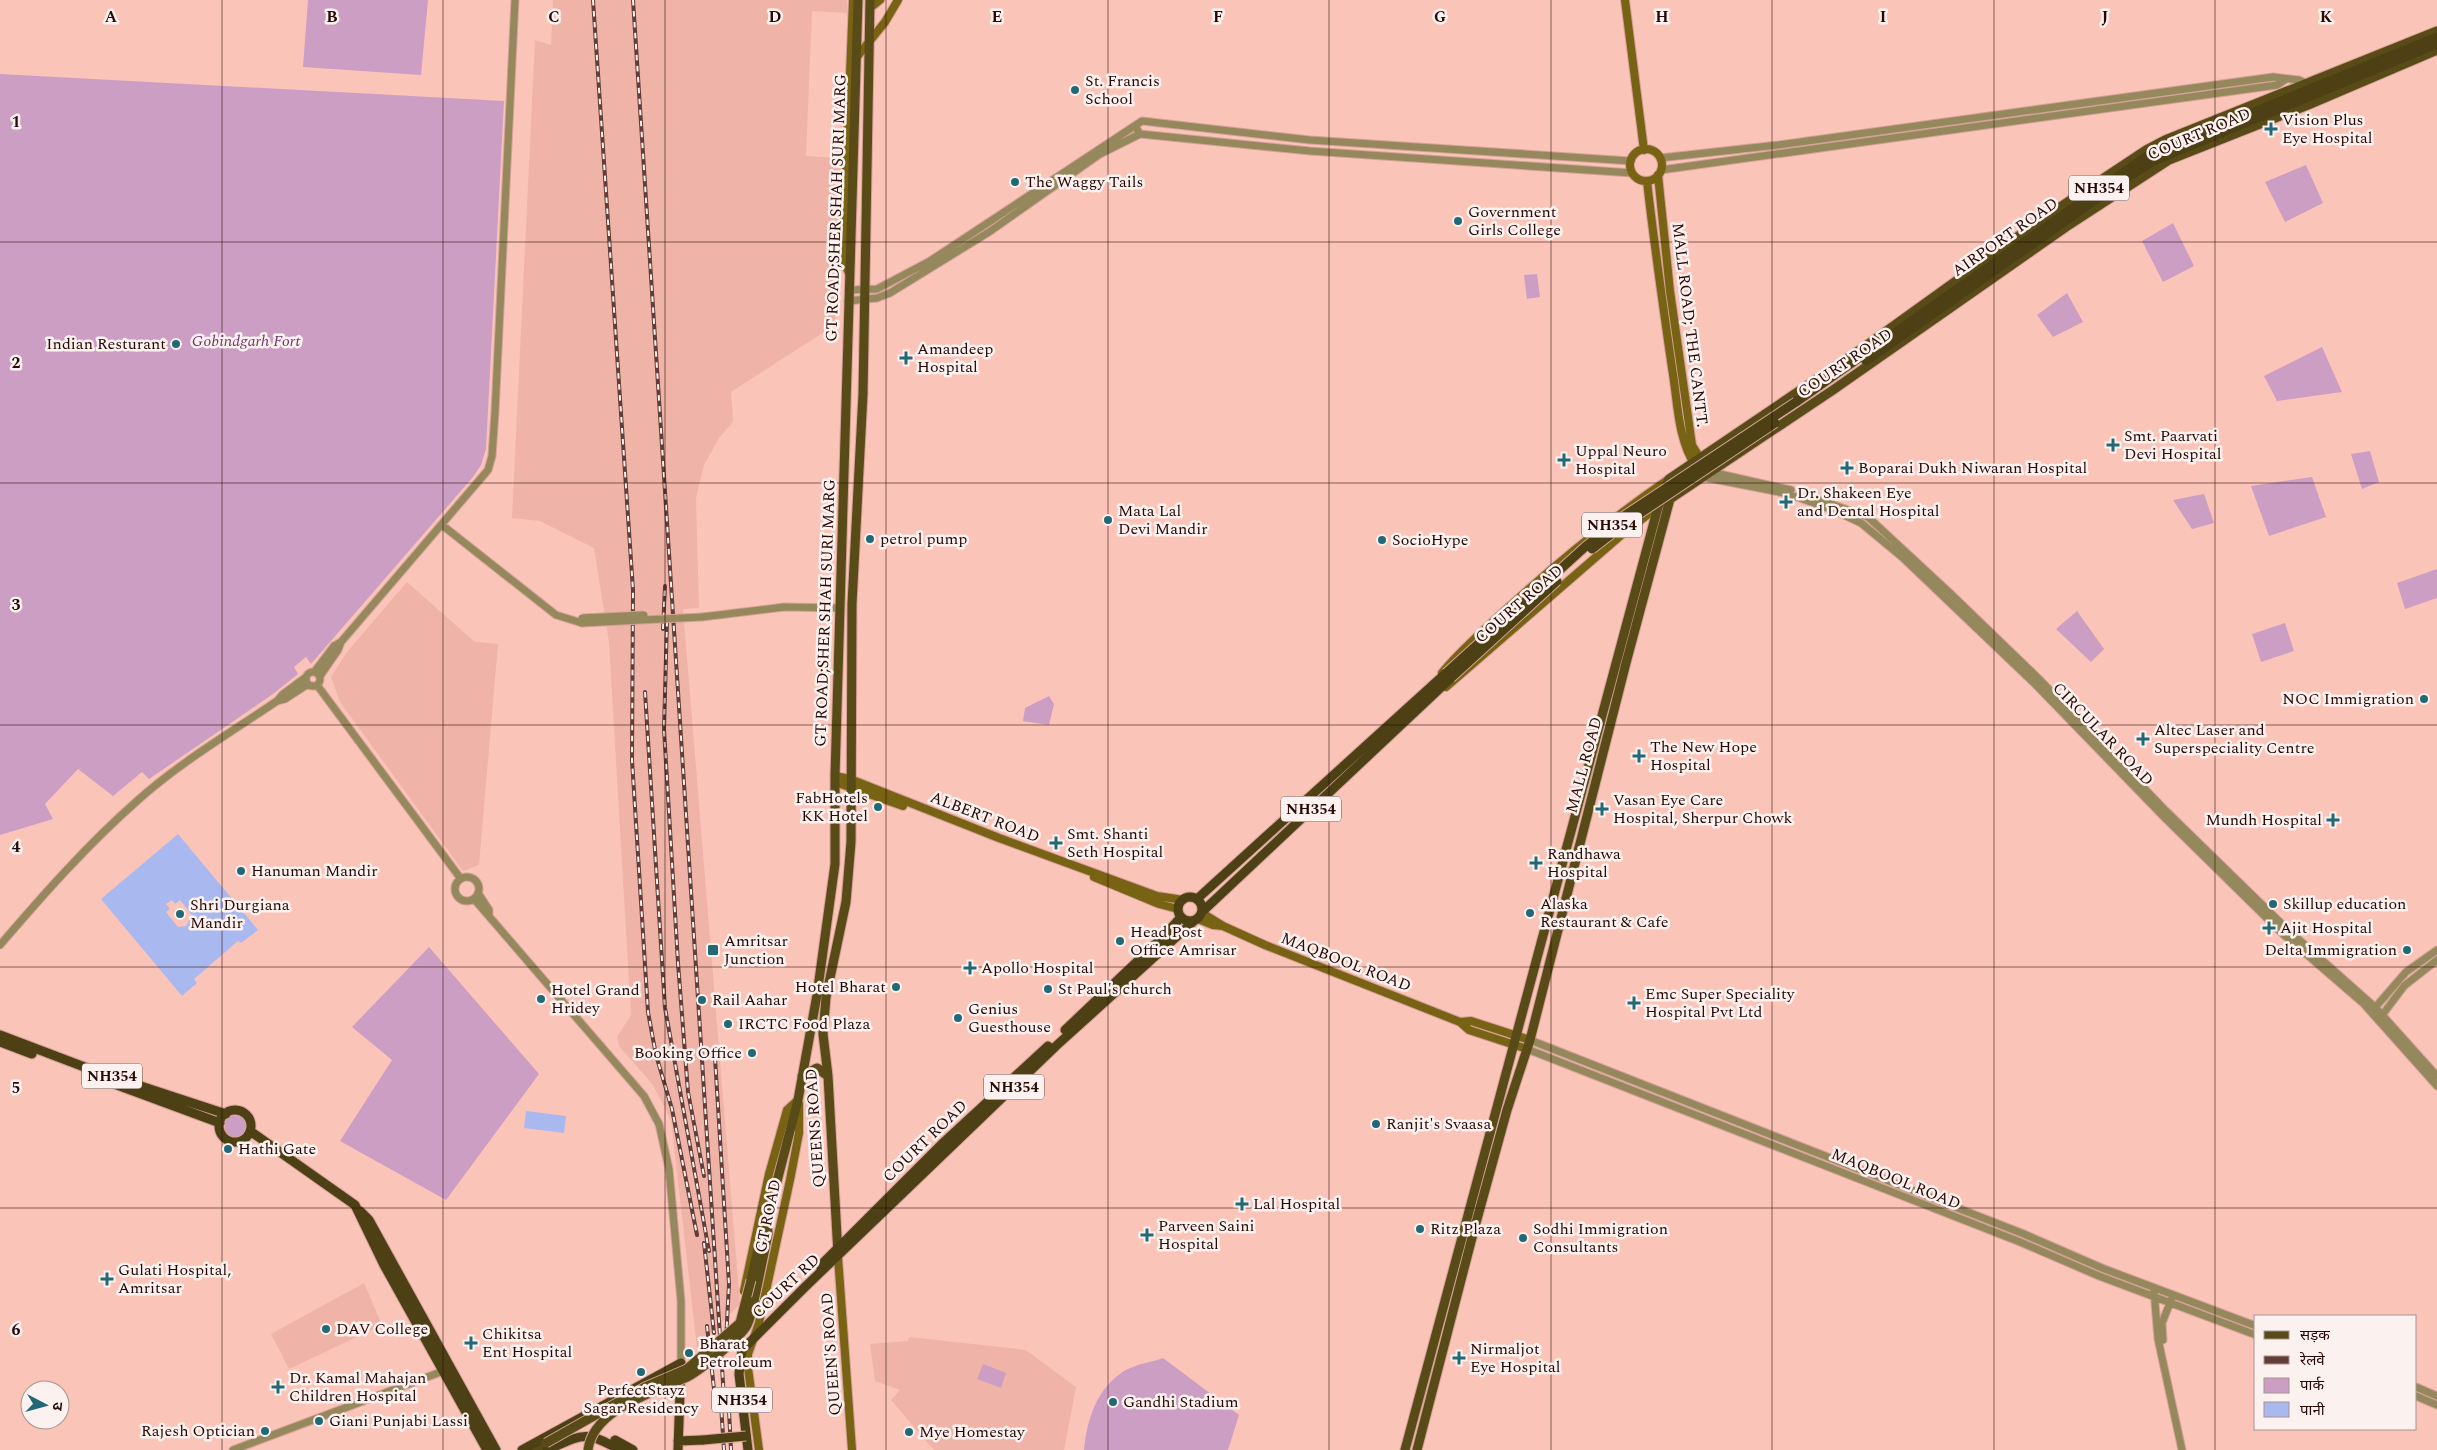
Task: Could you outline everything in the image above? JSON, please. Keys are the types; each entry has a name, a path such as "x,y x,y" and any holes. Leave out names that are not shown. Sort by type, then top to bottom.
{"highway":[{"name":"AIRPORT ROAD","path":"2317,88 2437,37"},
{"name":"AIRPORT ROAD","path":"1448,675 1585,547 1624,516 1797,405 2134,164 2191,137 2437,44"},
{"name":"NH354","path":"1197,899 1432,686 1448,675"},
{"name":"NH354","path":"1199,916 1448,675"},
{"path":"1180,913 1189,922 1199,916 1202,906 1197,899 1192,897 1183,900"},
{"name":"NH354","path":"1180,913 1183,900"},
{"name":"COURT ROAD","path":"838,1252 944,1142 1157,942 1180,913"},
{"name":"COURT ROAD","path":"838,1252 1050,1052 1199,916"},
{"name":"NH354","path":"0,1035 95,1071 226,1114 236,1110 246,1114 251,1123 250,1131 355,1205 369,1220 487,1450"},
{"name":"NH354","path":"0,1042 220,1123"},
{"path":"226,1114 220,1123 223,1136 230,1141 242,1140 250,1131"},
{"name":"NH354","path":"355,1205 363,1224 496,1450"},
{"name":"COURT RD","path":"754,1337 838,1252"},
{"name":"NH354","path":"748,1450 739,1374 743,1349 754,1337"},
{"path":"522,1450 681,1363"},
{"path":"681,1363 678,1445 703,1440 746,1436"},
{"path":"597,1409 601,1432 632,1450"},
{"path":"547,1448 564,1446 578,1437 596,1437 620,1450"}],"main road":[{"path":"849,273 843,260 843,247 853,0"},
{"name":"GT ROAD;SHER SHAH SURI MARG","path":"767,1220 798,1100 811,1033 836,864 835,779 858,0"},
{"path":"870,4 880,0"},
{"path":"856,58 869,44 898,0"},
{"path":"1625,0 1644,150"},
{"name":"GT ROAD;SHER SHAH SURI MARG","path":"826,997 846,902 850,842 852,604 861,440 870,4"},
{"path":"2317,88 2437,31"},
{"path":"2317,88 2437,50"},
{"name":"COURT ROAD","path":"1432,686 1452,660 1587,539 1696,460 1867,345 2046,218 2146,150 2165,140 2317,88"},
{"name":"COURT ROAD","path":"1418,706 1459,678 1626,531 1670,499 2144,174 2317,88"},
{"path":"1644,150 1650,150 1660,158 1659,173 1647,181 1636,178 1632,173 1631,161 1638,151 1644,150"},
{"name":"MALL ROAD; THE CANTT.","path":"1659,173 1670,291 1692,445 1703,477"},
{"name":"MALL ROAD; THE CANTT.","path":"1647,181 1660,292 1685,449 1711,472"},
{"name":"MALL ROAD","path":"1405,1450 1517,1040 1658,508 1669,479"},
{"name":"MALL ROAD","path":"1417,1450 1474,1230 1507,1110 1528,1045 1630,645 1670,499"},
{"name":"ALBERT ROAD","path":"835,779 1157,896 1183,900"},
{"name":"ALBERT ROAD","path":"850,783 1000,844 1071,868 1180,913"},
{"name":"MAQBOOL ROAD","path":"1199,916 1299,959 1460,1022 1472,1021 1528,1045"},
{"name":"QUEENS ROAD","path":"826,997 823,1034 828,1076 838,1252"},
{"path":"811,1033 823,1034"},
{"path":"802,1076 817,1068 828,1076"},
{"path":"743,1349 741,1307 754,1242 787,1110 798,1100"},
{"name":"GT ROAD","path":"759,1450 748,1368 748,1354 759,1323 799,1134 798,1100"},
{"path":"534,1450 547,1448 645,1387 687,1369 740,1323 752,1280 763,1227 767,1220"},
{"path":"588,1450 594,1430 606,1418 650,1393 690,1375 740,1334 748,1325 768,1234 767,1220"},
{"name":"QUEEN'S ROAD","path":"838,1252 852,1450"}],"street":[{"path":"317,685 318,674 334,646 341,642 488,470 492,456 515,0"},
{"path":"1660,158 1778,145 2273,78 2286,79 2317,88"},
{"path":"1659,173 2276,85 2286,79"},
{"path":"848,301 887,286 930,262 1142,121 1310,140 1631,161"},
{"path":"1155,134 1157,122"},
{"path":"1135,126 1140,134"},
{"path":"848,290 865,296 890,294 989,232 1100,154 1140,134 1310,151 1632,173"},
{"name":"CIRCULAR ROAD","path":"1711,472 1777,485 1868,517 2032,673 2165,810 2373,1009 2437,1086"},
{"name":"CIRCULAR ROAD","path":"1703,477 1789,494 1833,510 1861,524 1902,557 1946,598 2283,934 2373,1009"},
{"path":"442,525 556,615 580,621 784,608 840,608"},
{"path":"0,945 58,878 137,801 170,775 277,701 285,699 307,681 308,673 318,674"},
{"path":"307,681 317,685 461,879"},
{"path":"461,879 455,888 457,896 466,901 476,896"},
{"path":"461,879 473,879 478,884 476,896"},
{"path":"476,896 489,910 489,916 644,1096 659,1124 669,1169 675,1219 681,1301 681,1363"},
{"path":"2373,1009 2406,972 2437,950"},
{"path":"2380,1018 2404,986 2437,960"},
{"name":"CIRCULAR ROAD","path":"2380,1018 2437,1076"},
{"name":"MAQBOOL ROAD","path":"1528,1045 2024,1234 2254,1334"},
{"path":"2154,1291 2158,1339 2182,1450"},
{"path":"2166,1373 2161,1326 2172,1299"},
{"name":"MAQBOOL ROAD","path":"2172,1299 2254,1325"},
{"path":"233,1450 447,1369"},
{"path":"2417,1387 2437,1396"},
{"path":"2417,1396 2437,1405"}],"shaded area":[{"path":"553,0 847,0 847,13 812,11 806,156 841,158 835,325 731,392 733,422 719,438 704,465 696,498 699,608 683,609 740,1304 697,1348 671,1120 653,1085 619,1046 617,1037 631,1015 609,642 594,548 540,521 512,518 535,40 551,45"},
{"path":"407,582 475,642 498,644 479,865 463,871 340,702 331,677 347,652"},
{"name":"DAV College","path":"364,1283 382,1325 289,1369 271,1334"},
{"path":"909,1337 1026,1350 1076,1387 1064,1450 934,1450 891,1400 900,1390 875,1381 870,1344 908,1341"}],"green space":[{"path":"308,0 428,0 421,75 303,67"},
{"name":"Gobindgarh Fort","path":"0,74 504,101 486,449 481,465 473,477 311,664 306,657 294,667 298,674 273,694 149,779 142,772 113,796 78,769 45,804 53,819 0,835"},
{"path":"2306,165 2323,203 2285,222 2265,182"},
{"path":"2173,223 2194,266 2163,282 2142,241"},
{"path":"1537,274 1540,297 1527,299 1524,275"},
{"path":"2067,293 2083,322 2053,337 2037,315"},
{"path":"2322,347 2342,392 2277,401 2264,376"},
{"path":"2370,451 2379,482 2362,489 2351,454"},
{"path":"2312,477 2326,517 2269,536 2251,486"},
{"path":"2204,494 2214,523 2192,529 2173,500"},
{"path":"2437,569 2437,598 2405,609 2397,583"},
{"path":"2077,611 2104,649 2091,662 2056,629"},
{"path":"2285,623 2294,651 2261,662 2252,634"},
{"path":"1049,696 1054,704 1049,725 1023,721 1025,708"},
{"path":"429,947 539,1074 446,1200 340,1141 392,1060 352,1027"},
{"path":"240,1115 246,1122 246,1132 238,1138 232,1138 225,1132 225,1121 231,1116"},
{"path":"1163,1358 1239,1415 1228,1450 1084,1450 1085,1438 1095,1405 1108,1385 1126,1370"},
{"path":"983,1364 1006,1373 1001,1388 977,1379"}],"water":[{"path":"178,834 258,930 241,943 238,941 194,979 197,983 182,996 101,899","holes":["172,900 175,904 180,900 192,915 186,926 178,927 166,912 170,909 166,904"]},
{"path":"526,1111 566,1116 564,1133 524,1128"}],"railway":[{"path":"593,0 633,590 632,760 648,1012 656,1055 672,1109 697,1235"},
{"path":"633,0 724,1398"},
{"path":"663,629 665,586"},
{"path":"667,621 664,729 678,963 688,1092 704,1176"},
{"path":"645,692 665,1008 709,1251"},
{"path":"715,1058 729,1284 726,1340"},
{"path":"704,1243 714,1333"},
{"path":"707,1326 715,1398"},
{"path":"720,1390 724,1450"},
{"path":"728,1391 731,1450"}],"place":[{"name":"St. Francis School","path":"1075,90"},
{"name":"Vision Plus Eye Hospital","path":"2271,129"},
{"name":"The Waggy Tails","path":"1015,182"},
{"name":"Government Girls College","path":"1458,221"},
{"name":"Indian Resturant","path":"176,344"},
{"name":"Amandeep Hospital","path":"906,358"},
{"name":"Smt. Paarvati Devi Hospital","path":"2113,445"},
{"name":"Uppal Neuro Hospital","path":"1564,460"},
{"name":"Boparai Dukh Niwaran Hospital","path":"1847,468"},
{"name":"Dr. Shakeen Eye and Dental Hospital","path":"1786,502"},
{"name":"Mata Lal Devi Mandir","path":"1108,520"},
{"name":"petrol pump","path":"870,539"},
{"name":"SocioHype","path":"1382,540"},
{"name":"NOC Immigration","path":"2424,699"},
{"name":"Altec Laser and Superspeciality Centre","path":"2143,739"},
{"name":"The New Hope Hospital","path":"1639,756"},
{"name":"FabHotels KK Hotel","path":"878,807"},
{"name":"Vasan Eye Care Hospital, Sherpur Chowk","path":"1602,809"},
{"name":"Mundh Hospital","path":"2333,820"},
{"name":"Smt. Shanti Seth Hospital","path":"1056,843"},
{"name":"Randhawa Hospital","path":"1536,863"},
{"name":"Hanuman Mandir","path":"241,871"},
{"name":"Skillup education","path":"2273,904"},
{"name":"Alaska Restaurant & Cafe","path":"1530,913"},
{"name":"Shri Durgiana Mandir","path":"180,914"},
{"name":"Ajit Hospital","path":"2269,928"},
{"name":"Head Post Office Amrisar","path":"1120,941"},
{"name":"Amritsar Junction","path":"713,950"},
{"name":"Delta Immigration","path":"2407,950"},
{"name":"Apollo Hospital","path":"970,968"},
{"name":"Hotel Bharat","path":"896,987"},
{"name":"St Paul's church","path":"1048,989"},
{"name":"Hotel Grand Hridey","path":"541,999"},
{"name":"Rail Aahar","path":"702,1000"},
{"name":"Emc Super Speciality Hospital Pvt Ltd","path":"1634,1003"},
{"name":"Genius Guesthouse","path":"958,1018"},
{"name":"IRCTC Food Plaza","path":"728,1024"},
{"name":"Booking Office","path":"752,1053"},
{"name":"Ranjit's Svaasa","path":"1376,1124"},
{"name":"Hathi Gate","path":"228,1149"},
{"name":"Lal Hospital","path":"1242,1204"},
{"name":"Ritz Plaza","path":"1420,1229"},
{"name":"Parveen Saini Hospital","path":"1147,1235"},
{"name":"Sodhi Immigration Consultants","path":"1523,1238"},
{"name":"Gulati Hospital, Amritsar","path":"107,1279"},
{"name":"DAV College","path":"326,1329"},
{"name":"Chikitsa Ent Hospital","path":"471,1343"},
{"name":"Bharat Petroleum","path":"689,1353"},
{"name":"Nirmaljot Eye Hospital","path":"1459,1358"},
{"name":"PerfectStayz Sagar Residency","path":"641,1372"},
{"name":"Dr. Kamal Mahajan Children Hospital","path":"278,1387"},
{"name":"Gandhi Stadium","path":"1113,1402"},
{"name":"Giani Punjabi Lassi","path":"319,1421"},
{"name":"Rajesh Optician","path":"265,1431"},
{"name":"Mye Homestay","path":"909,1432"}]}
